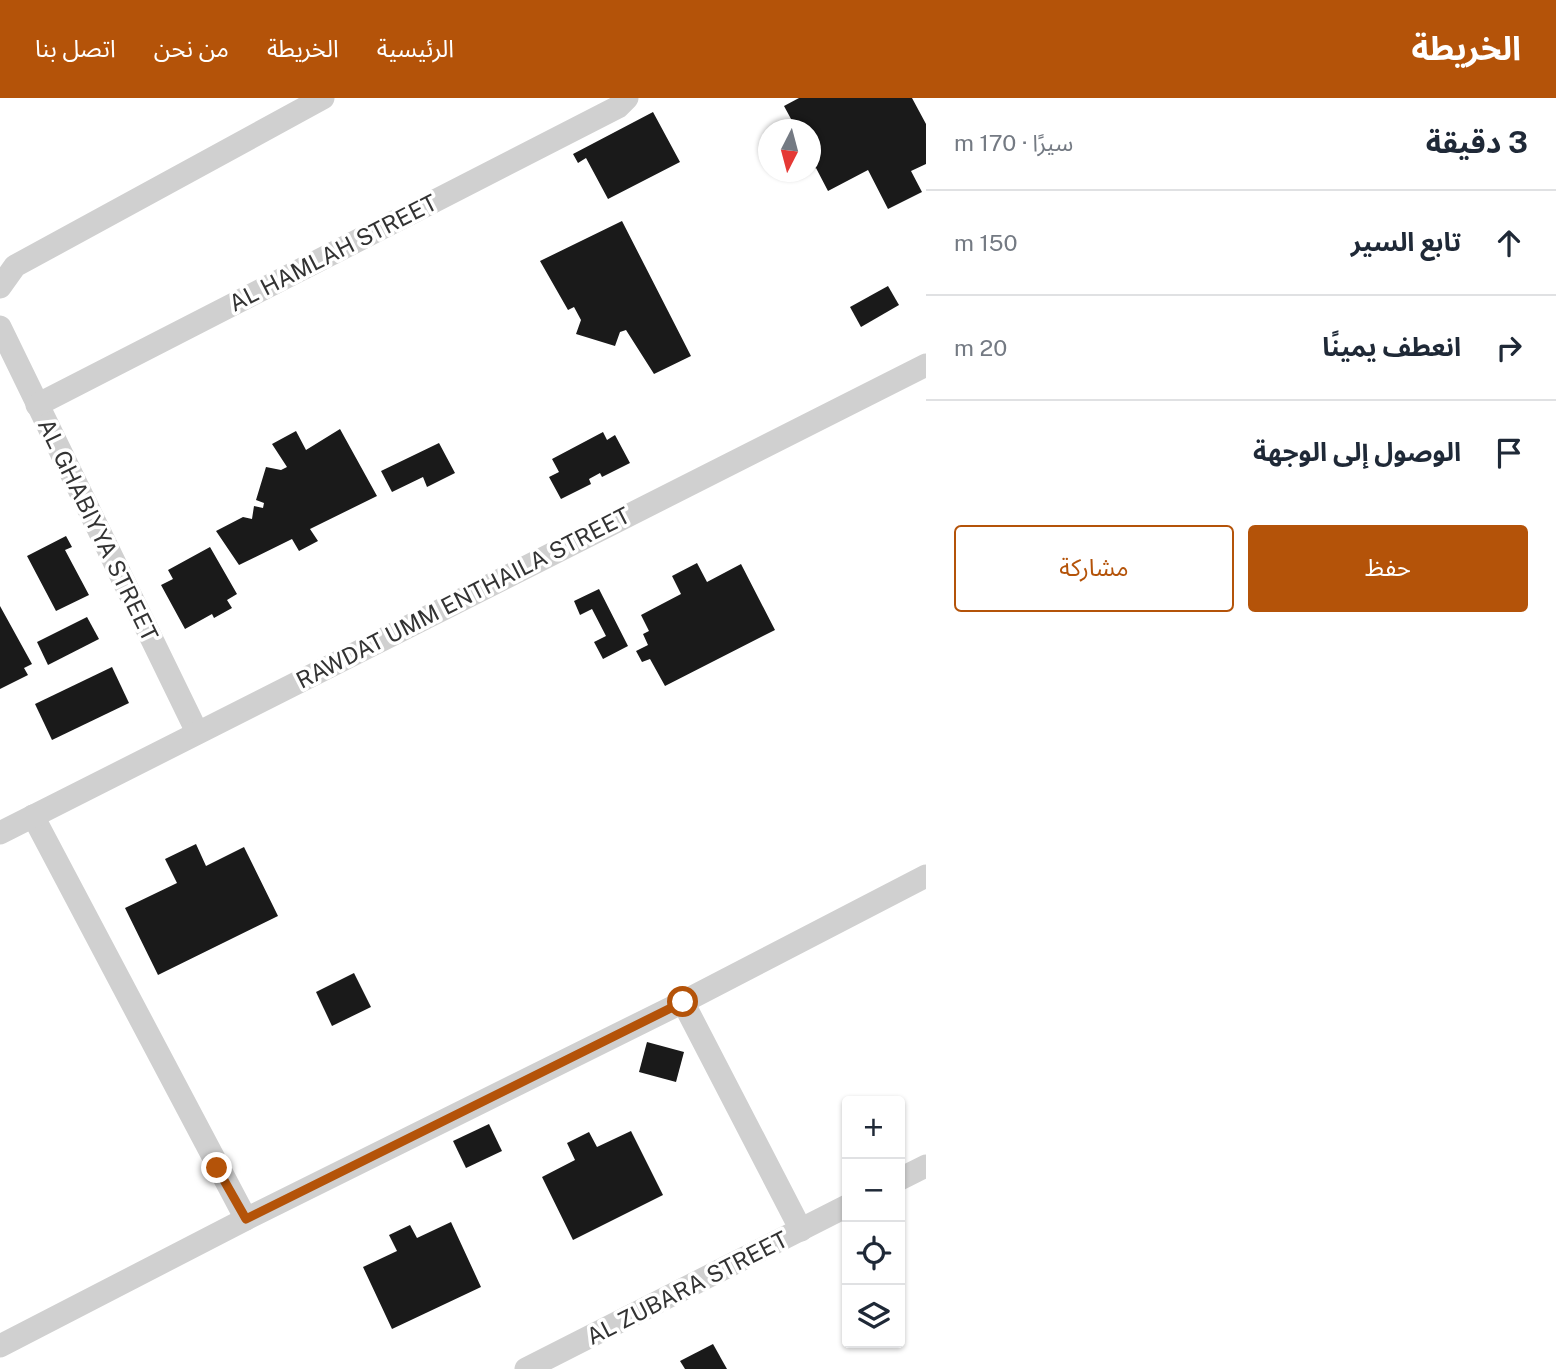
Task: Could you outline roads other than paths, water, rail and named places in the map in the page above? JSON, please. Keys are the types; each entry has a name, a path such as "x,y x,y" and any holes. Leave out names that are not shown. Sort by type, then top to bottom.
{"street":[{"path":"0,287 15,267 323,98"},
{"name":"AL HAMLAH STREET","path":"37,405 618,107 626,98"},
{"name":"AL GHABIYYA STREET","path":"0,327 197,732"},
{"name":"RAWDAT UMM ENTHAILA STREET","path":"0,833 926,365"},
{"path":"33,816 246,1219"},
{"path":"0,1346 246,1219 683,1002 926,876"},
{"path":"683,1002 801,1230"},
{"path":"905,1176 926,1166"},
{"name":"AL ZUBARA STREET","path":"526,1369 842,1209"}]}
